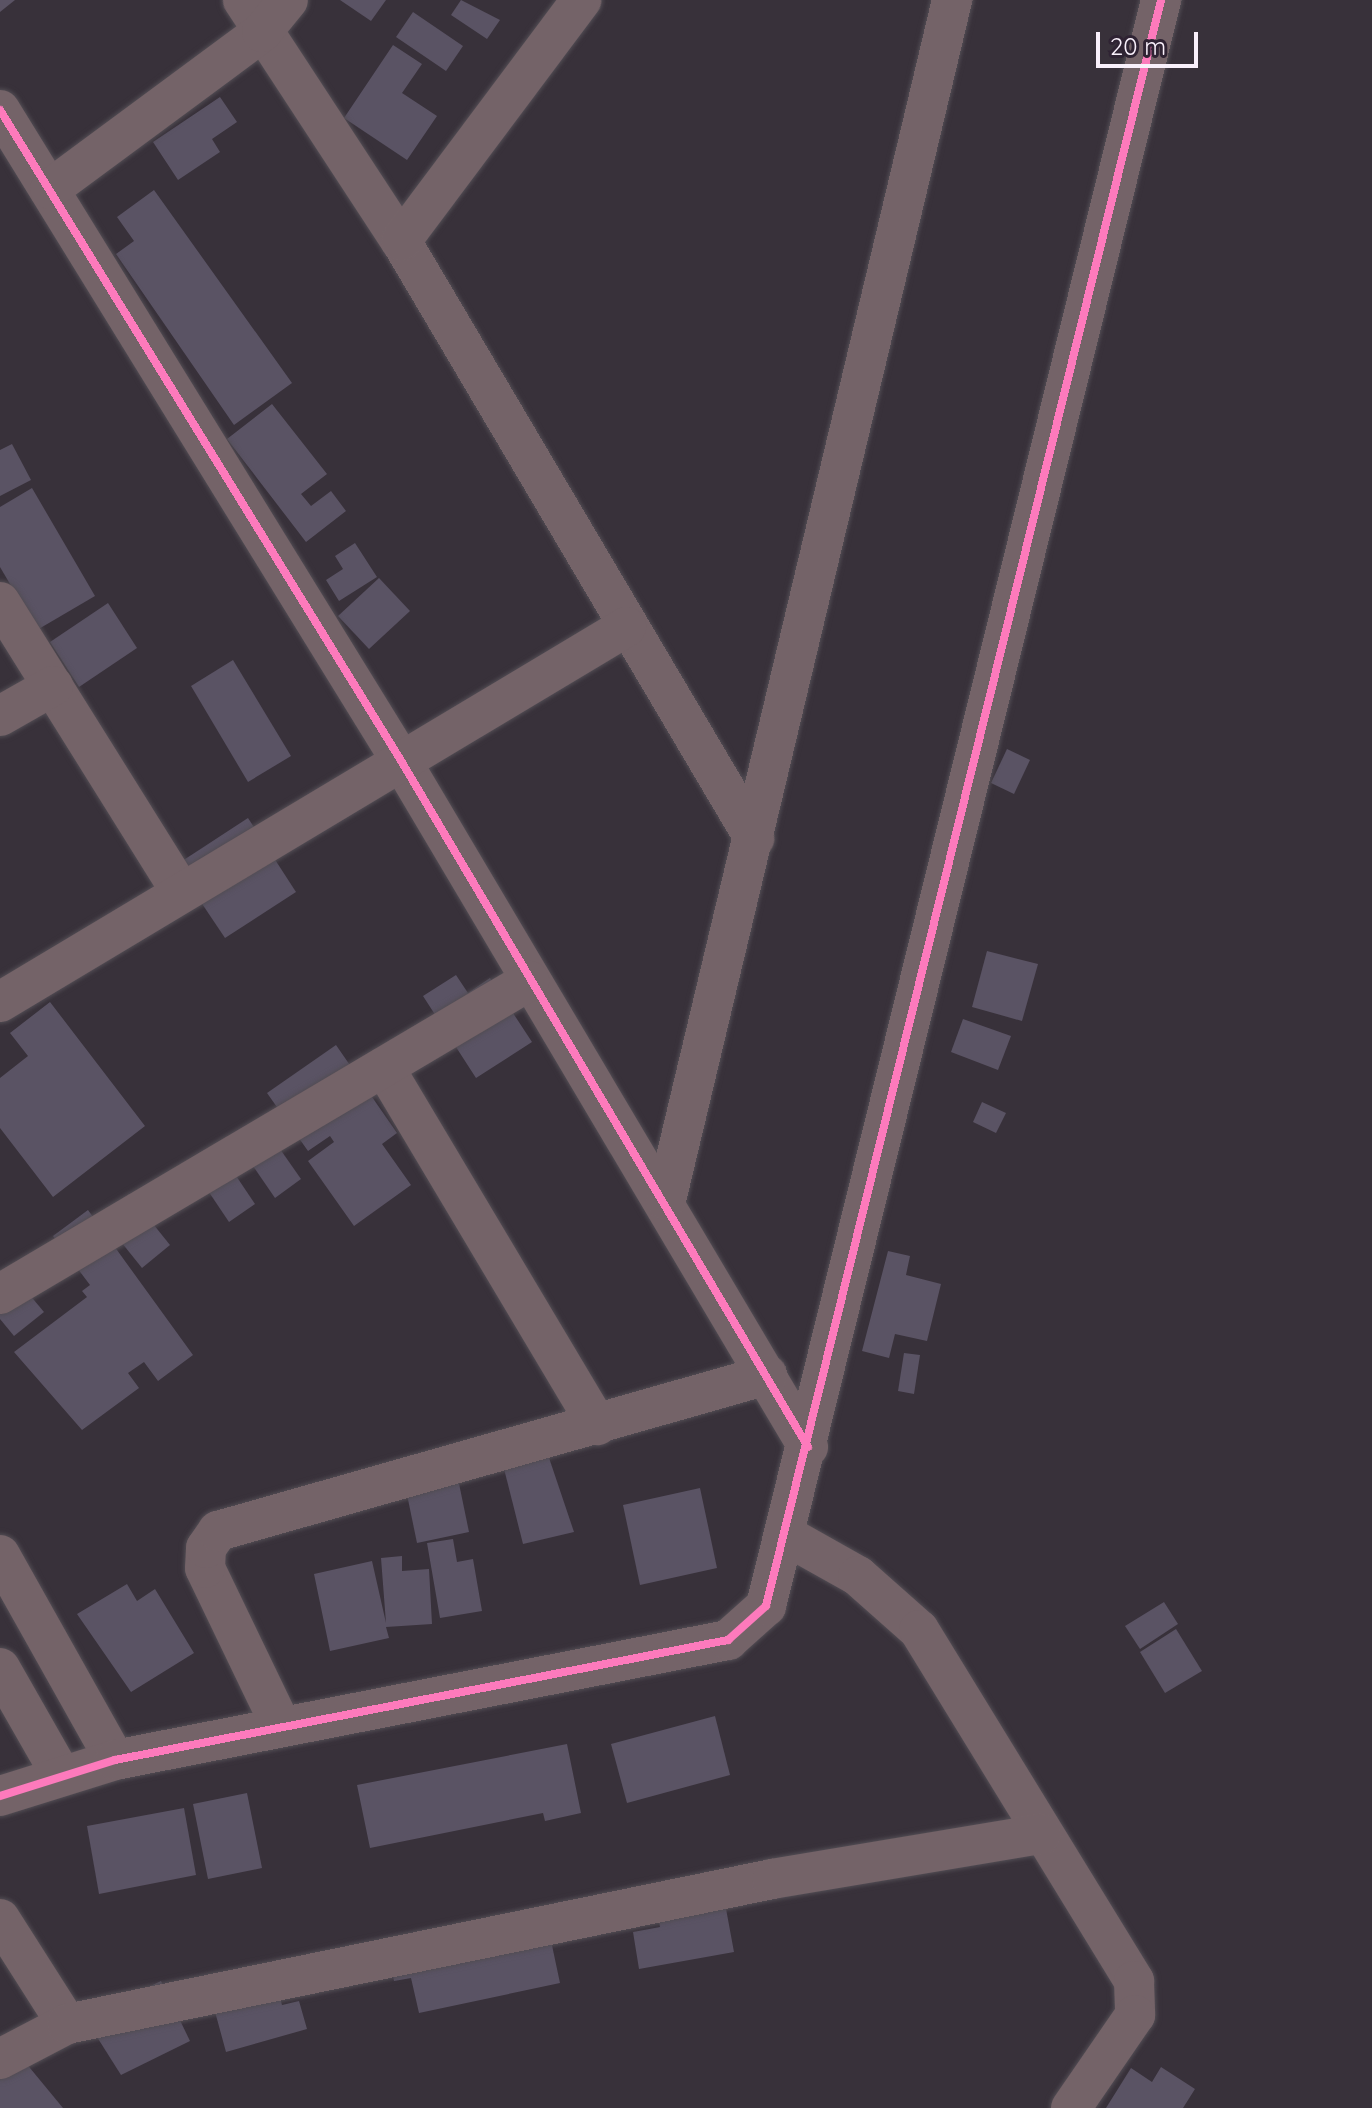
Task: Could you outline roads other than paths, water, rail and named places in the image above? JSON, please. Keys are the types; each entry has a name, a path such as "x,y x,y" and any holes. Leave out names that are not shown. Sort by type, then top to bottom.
{"street":[{"path":"50,189 252,16 288,0"},
{"path":"401,241 581,0"},
{"path":"666,1200 952,0"},
{"path":"0,1796 115,1760 728,1640 766,1606 808,1447 1161,0"},
{"path":"252,16 401,241 626,627 754,838"},
{"path":"0,110 400,759 529,981 666,1200 808,1447"},
{"path":"0,602 181,892"},
{"path":"0,1002 400,759 626,627"},
{"path":"0,716 53,686"},
{"path":"0,1294 529,981"},
{"path":"384,1067 597,1425"},
{"path":"281,1726 205,1568 206,1548 218,1531 767,1375"},
{"path":"785,1535 858,1576 919,1630 1138,1998 1127,2031 1071,2108"},
{"path":"0,1555 115,1760"},
{"path":"0,1668 61,1775"},
{"path":"0,2059 67,2024 757,1882 1041,1834"},
{"path":"0,1919 67,2024"}]}
